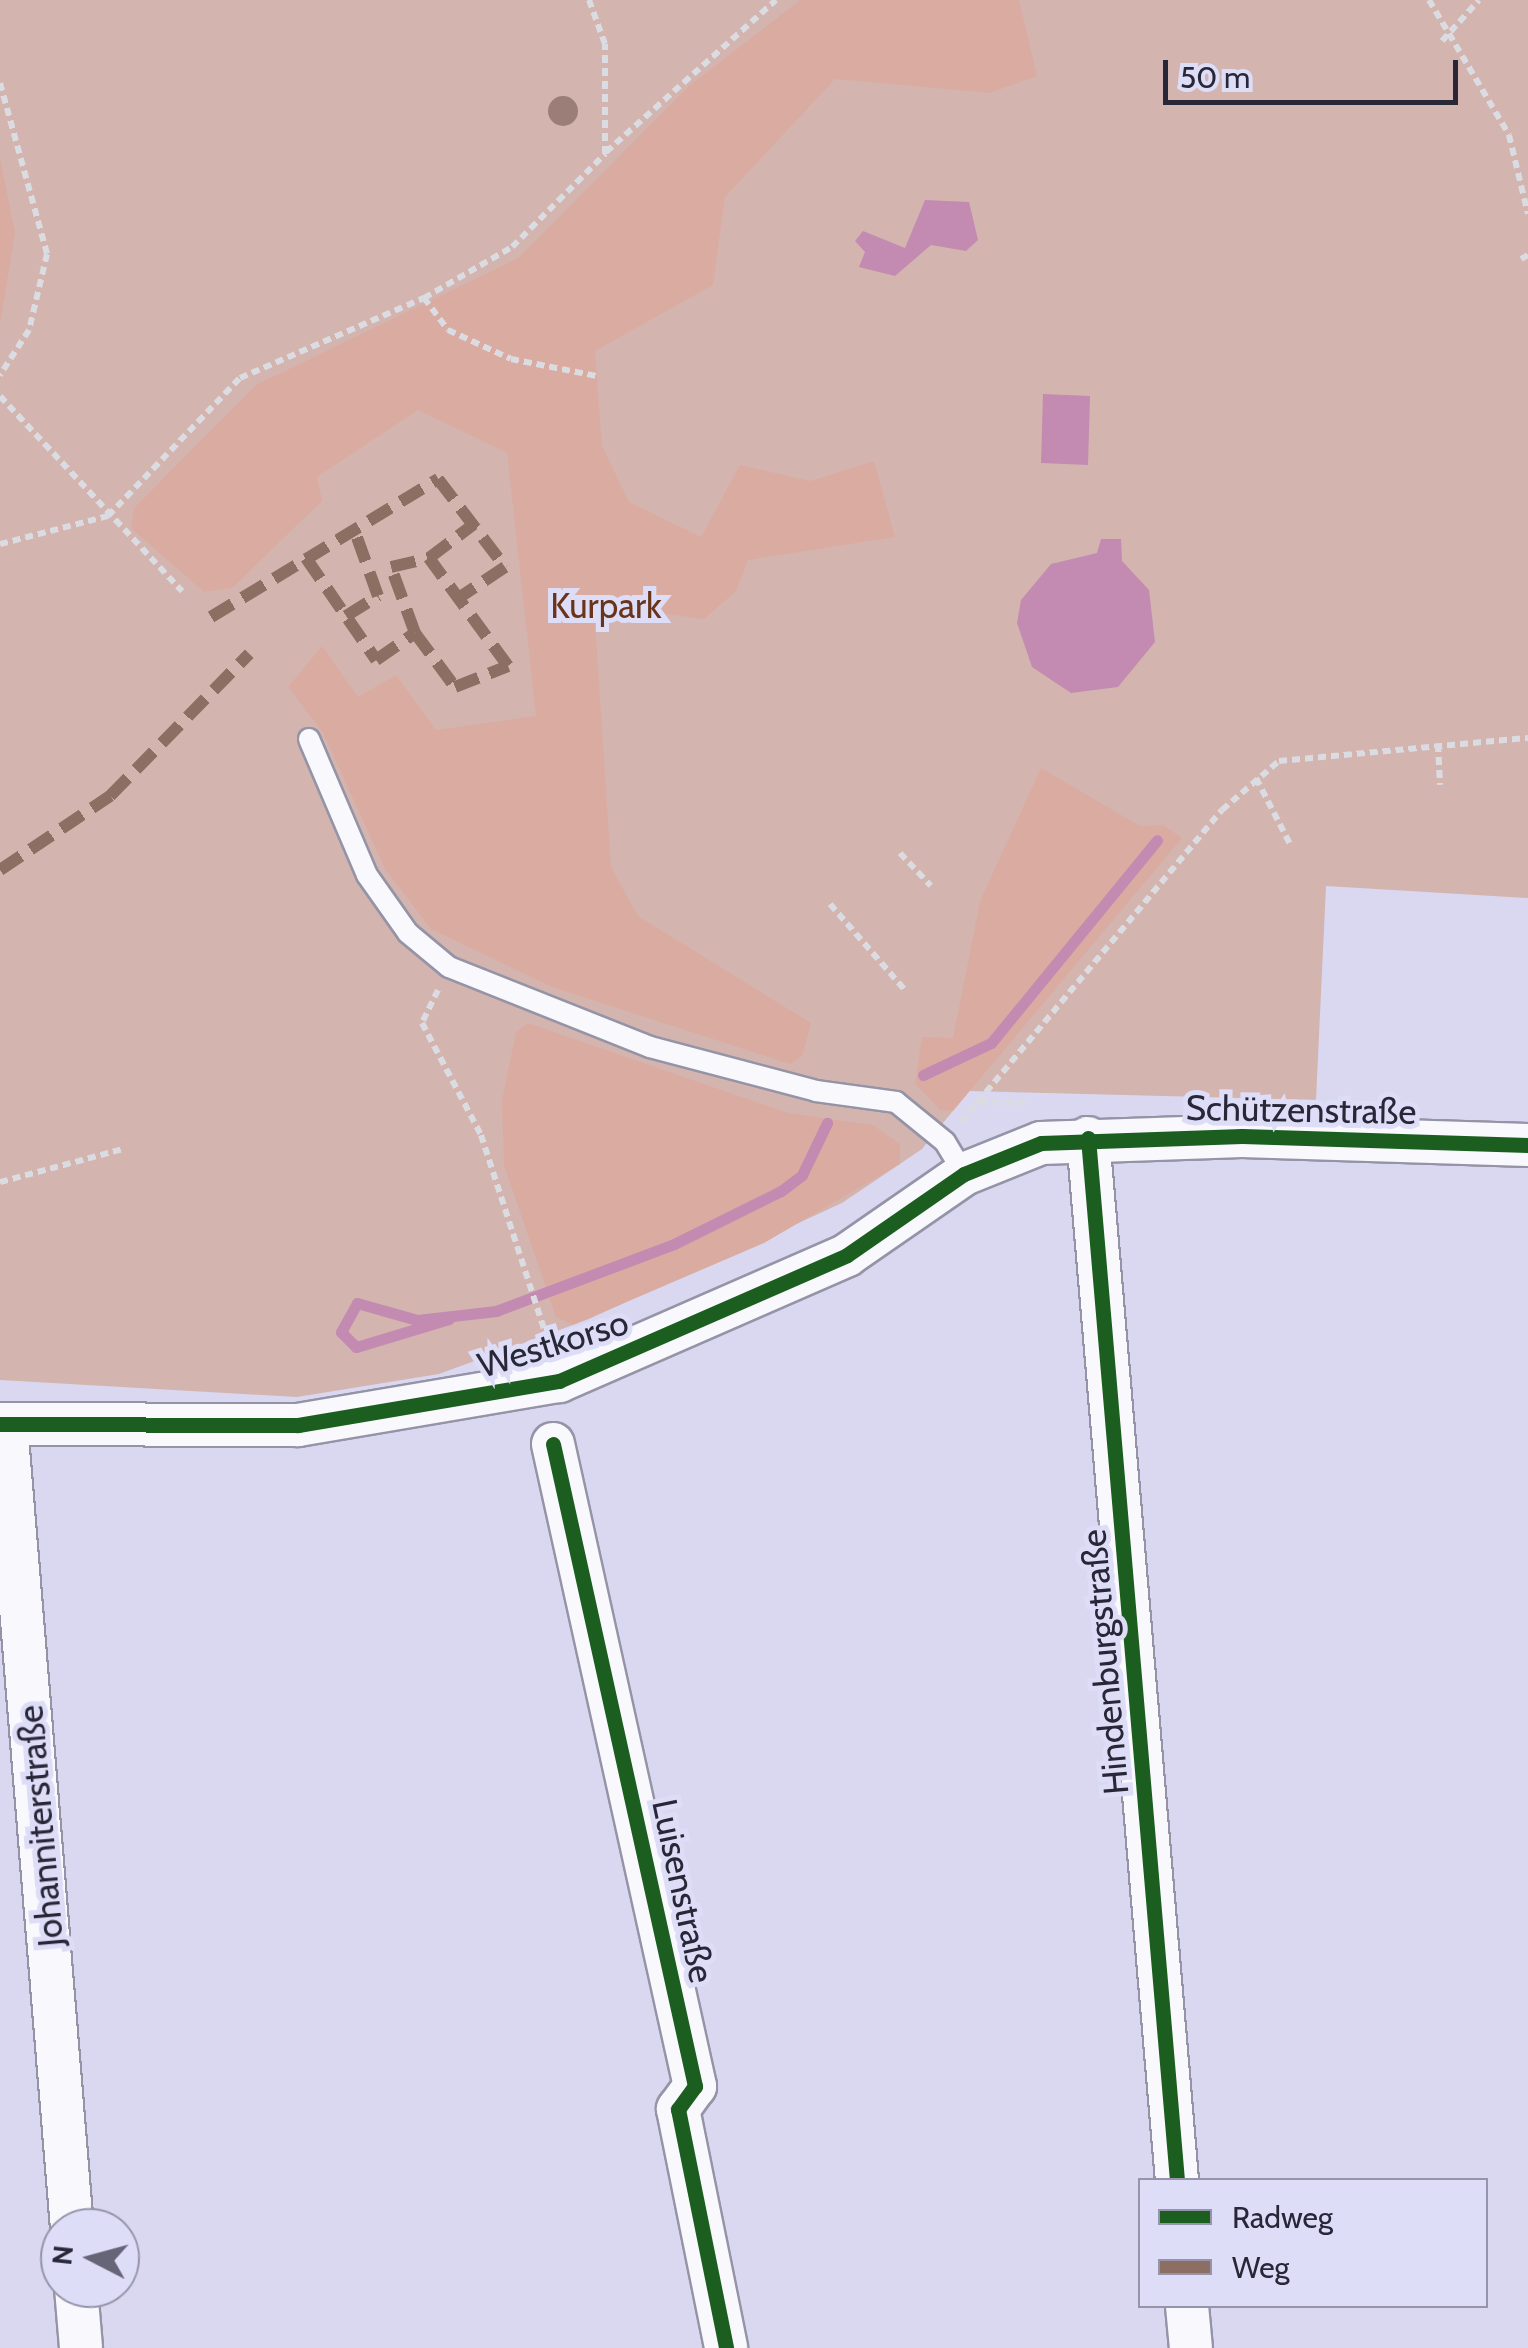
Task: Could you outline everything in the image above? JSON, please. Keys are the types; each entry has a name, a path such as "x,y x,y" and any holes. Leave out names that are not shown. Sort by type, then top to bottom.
{"street":[{"name":"Westkorso","path":"3,1424 298,1425 559,1381 847,1255 964,1174 1003,1153 1081,1138"},
{"name":"Schützenstraße","path":"1081,1138 1528,1145"},
{"name":"Hindenburgstraße","path":"1081,1138 1178,2178"},
{"name":"Johanniterstraße","path":"3,1424 70,2208"},
{"name":"Luisenstraße","path":"553,1444 695,2086 678,2109 726,2348"},
{"path":"78,2308 81,2348"},
{"path":"1188,2308 1191,2348"}],"lane":[{"path":"309,739 366,875 408,933 449,966 650,1047 816,1091 896,1102 945,1142 964,1174"}],"path":[{"path":"589,0 605,44 605,154"},
{"path":"0,544 108,516 240,378 424,298 512,247 605,154 776,0"},
{"path":"1429,0 1452,32 1510,135 1528,214"},
{"path":"1442,41 1479,0"},
{"path":"0,83 46,254 30,330 0,375"},
{"path":"424,298 448,330 512,360 596,376"},
{"path":"0,396 182,592"},
{"path":"978,1102 1256,778 1297,752 1528,738"},
{"path":"1438,744 1440,785"},
{"path":"1256,778 1290,844"},
{"path":"900,853 932,886"},
{"path":"830,904 906,991"},
{"path":"449,966 422,1024 481,1135 538,1310"},
{"path":"0,1182 123,1149"}],"green space":[{"name":"Kurpark","path":"0,0 1528,0 1528,898 1326,886 1316,1100 969,1091 922,1149 842,1203 589,1319 439,1374 297,1397 0,1380"},
{"path":"800,0 1019,0 1037,76 989,93 835,79 725,197 713,285 595,351 602,446 629,502 701,537 740,465 810,481 874,461 895,537 748,560 736,591 704,619 594,605 611,867 638,916 811,1023 802,1056 790,1064 552,987 431,929 385,869 323,733 288,687 322,646 358,697 396,675 436,730 536,716 507,453 418,410 317,477 322,501 232,588 204,592 131,528 134,508 256,385 518,258 689,86"},
{"path":"0,158 15,233 0,323"},
{"path":"1041,768 1140,826 1163,825 1182,838 953,1111 940,1110 915,1084 922,1037 953,1038 980,901"},
{"path":"528,1023 788,1113 873,1125 900,1144 900,1164 764,1243 573,1325 556,1317 504,1165 502,1100 516,1032"}],"shaded area":[{"path":"925,200 969,202 978,240 966,251 931,245 895,276 859,267 865,252 855,241 863,231 905,248"},
{"path":"1043,394 1090,396 1088,465 1041,463"},
{"path":"1101,539 1121,539 1122,561 1149,590 1155,642 1118,687 1071,693 1032,667 1017,623 1021,600 1051,564 1097,553"}],"waterway":[{"path":"923,1075 991,1043 1157,840"},
{"path":"449,1319 356,1347 341,1332 357,1303 417,1320 496,1311 674,1244 781,1191 802,1175 827,1123"}],"marked path":[{"path":"211,617 438,479 505,567 460,597"},
{"path":"306,558 376,660 415,633 391,567 429,558 474,524"},
{"path":"346,616 378,596 354,529"},
{"path":"415,633 455,687 508,666 429,558"},
{"path":"0,870 110,796 249,654"}],"cycle path":[{"path":"0,1424 298,1425 559,1381 847,1255 964,1174 1041,1143 1242,1136 1528,1145"},
{"path":"1088,1138 1177,2178"},
{"path":"553,1444 695,2086 678,2109 726,2348"}]}
